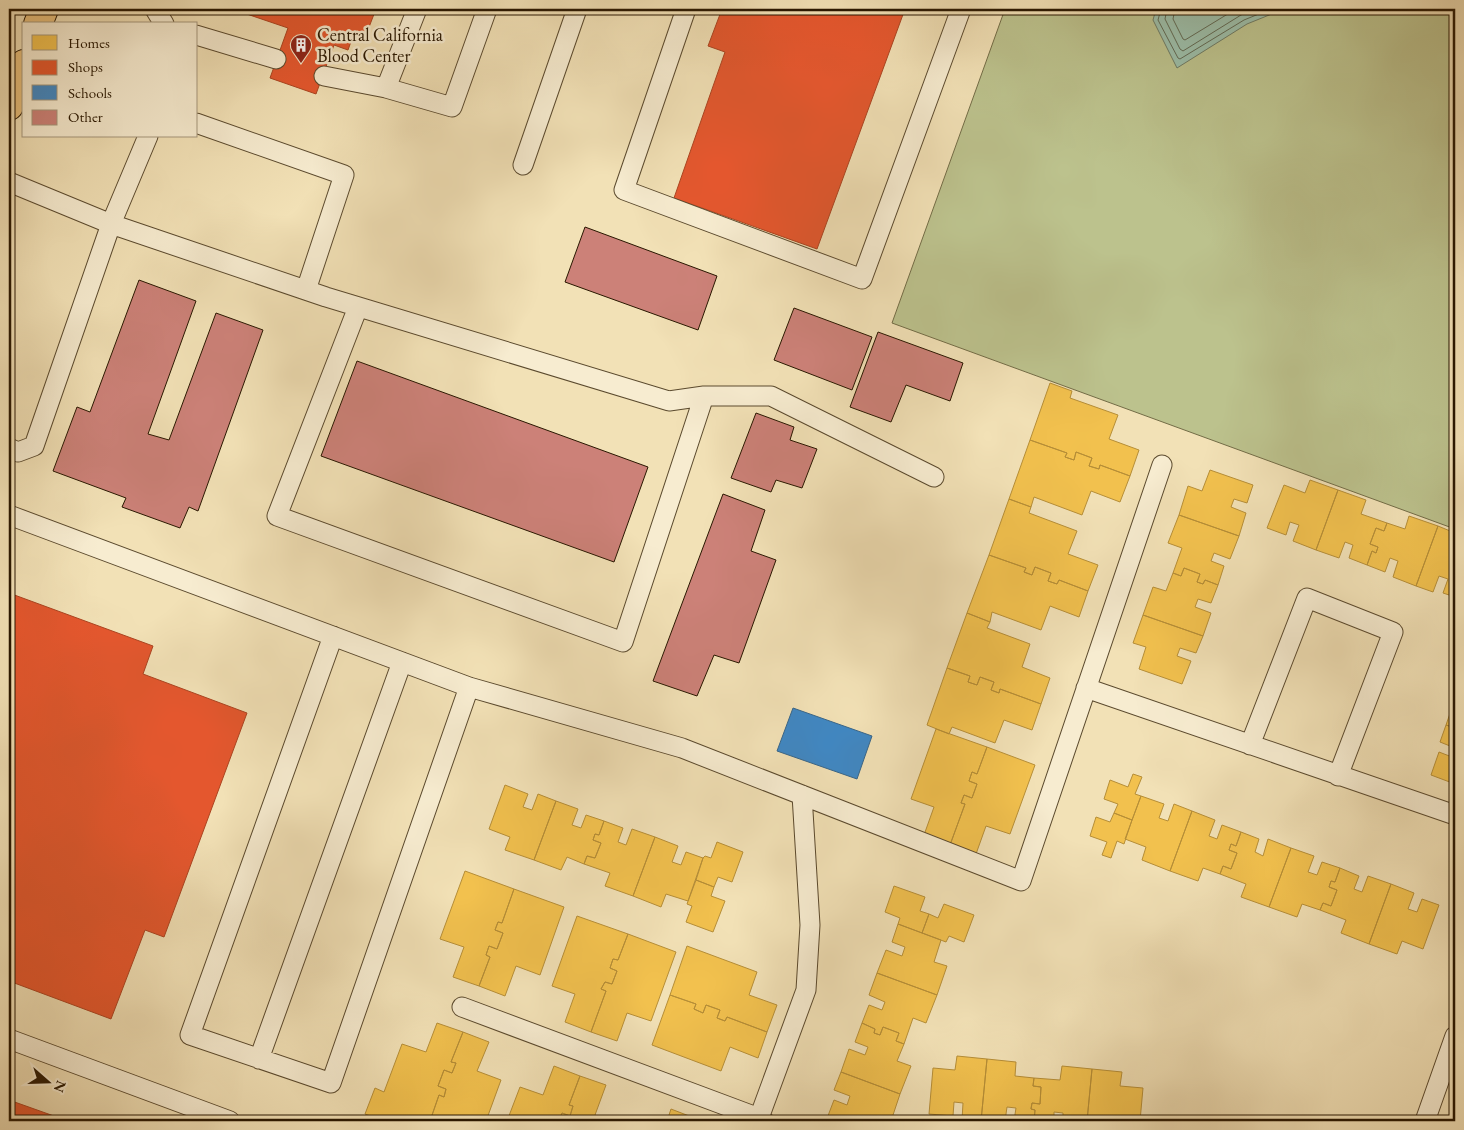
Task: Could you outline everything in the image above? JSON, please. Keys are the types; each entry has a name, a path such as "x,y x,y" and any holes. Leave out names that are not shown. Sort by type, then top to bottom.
{"main road":[{"path":"39,22 44,9"},
{"path":"9,106 22,70"}],"lane":[{"path":"155,9 163,22"},
{"path":"386,88 417,9"},
{"path":"324,76 386,88 452,107 487,9"},
{"path":"523,165 577,9"},
{"path":"686,9 624,190 862,279 961,9"},
{"path":"198,36 276,60"},
{"path":"198,124 344,175 306,290"},
{"path":"9,448 18,452 34,446 110,224 147,138"},
{"path":"9,182 110,224 306,290 670,401 704,396 770,396 934,477"},
{"path":"358,307 277,516 623,642 704,396"},
{"path":"9,515 468,687 682,748 1020,881 1162,465"},
{"path":"1250,745 1307,598 1393,632 1338,776"},
{"path":"333,636 190,1035 331,1083 468,687"},
{"path":"259,1059 402,662"},
{"path":"1086,688 1455,815"},
{"path":"462,1007 762,1120 806,990 810,925 802,796"},
{"path":"1425,1121 1455,1036"},
{"path":"9,1039 230,1121"}],"shaded area":[{"path":"1005,9 1455,9 1455,529 892,323"}],"water":[{"path":"1156,9 1284,9 1247,24 1177,68 1153,20"}],"building: Homes":[{"path":"1050,383 1072,391 1070,398 1118,415 1109,439 1139,450 1130,476 1100,465 1099,469 1089,466 1092,458 1076,452 1074,460 1065,457 1067,453 1030,440"},
{"path":"1030,440 1067,453 1065,457 1074,460 1076,452 1092,458 1089,466 1099,469 1100,465 1130,476 1120,502 1091,491 1082,515 1034,497 1031,507 1009,499"},
{"path":"1210,470 1253,485 1247,503 1234,499 1231,507 1246,513 1239,536 1179,515 1188,486 1202,491"},
{"path":"1310,480 1338,490 1316,550 1293,541 1299,525 1290,522 1286,535 1267,528 1284,485 1305,493"},
{"path":"1338,490 1366,500 1361,514 1387,523 1384,531 1376,528 1370,544 1378,547 1376,553 1372,551 1367,565 1349,558 1353,545 1345,542 1339,558 1316,550"},
{"path":"1009,499 1031,507 1029,513 1077,531 1068,554 1098,565 1088,591 1059,580 1057,584 1048,581 1051,573 1035,567 1032,575 1024,572 1026,568 989,555"},
{"path":"1179,515 1239,536 1230,559 1214,553 1211,561 1224,566 1218,585 1205,580 1203,584 1197,582 1200,574 1184,568 1181,576 1173,573 1182,548 1168,543"},
{"path":"1409,516 1438,526 1416,586 1393,577 1398,561 1390,558 1385,572 1367,565 1372,551 1376,553 1378,547 1370,544 1376,528 1384,531 1387,523 1405,529"},
{"path":"1438,526 1455,533 1455,597 1443,593 1448,579 1439,576 1433,592 1416,586"},
{"path":"989,555 1026,568 1024,572 1032,575 1035,567 1051,573 1048,581 1057,584 1059,580 1088,591 1079,617 1050,606 1041,630 992,612 990,622 967,613"},
{"path":"1184,568 1200,574 1197,582 1203,584 1205,580 1218,585 1211,603 1198,599 1195,607 1211,613 1203,636 1143,615 1153,587 1166,591 1173,573 1181,576"},
{"path":"967,613 990,622 987,628 1030,644 1022,667 1050,678 1041,704 1000,689 999,693 991,690 994,682 980,677 977,685 968,682 970,676 947,668"},
{"path":"1143,615 1203,636 1196,653 1180,648 1177,656 1191,661 1182,684 1139,669 1146,647 1133,643"},
{"path":"947,668 970,676 968,682 977,685 980,677 994,682 991,690 999,693 1000,689 1041,704 1032,730 1004,720 995,743 952,727 949,734 927,725"},
{"path":"1455,702 1455,728 1446,725"},
{"path":"1446,725 1455,728 1455,748 1440,742"},
{"path":"936,729 987,747 977,774 972,772 969,781 977,784 972,798 964,795 961,803 965,804 950,845 924,835 934,807 911,799"},
{"path":"987,747 1035,765 1010,834 986,826 976,854 950,845 965,804 961,803 964,795 972,798 977,784 969,781 972,772 977,774"},
{"path":"1455,749 1455,784 1431,775 1439,752 1452,757"},
{"path":"1133,774 1142,777 1135,794 1141,796 1132,820 1114,813 1118,804 1104,799 1110,780 1128,787"},
{"path":"505,785 528,794 523,807 532,810 538,794 556,801 534,860 505,850 510,837 489,829"},
{"path":"1141,796 1164,804 1159,818 1168,821 1174,804 1192,811 1170,871 1142,860 1146,847 1125,839"},
{"path":"556,801 578,809 572,825 581,828 586,815 604,821 599,835 595,834 593,840 601,843 595,858 587,856 584,864 567,857 561,870 534,860"},
{"path":"1192,811 1215,820 1209,836 1217,839 1222,825 1241,832 1236,846 1231,844 1229,850 1237,853 1231,869 1223,866 1220,874 1203,868 1198,881 1170,871"},
{"path":"1114,813 1132,820 1124,844 1117,841 1111,858 1102,855 1107,842 1090,836 1096,817 1110,822"},
{"path":"604,821 623,828 618,842 626,845 632,829 655,837 633,896 605,886 610,873 584,864 587,856 595,858 601,843 593,840 595,834 599,835"},
{"path":"1241,832 1259,839 1255,852 1263,856 1268,839 1291,848 1269,907 1241,897 1246,884 1220,874 1223,866 1231,869 1237,853 1229,850 1231,844 1236,846"},
{"path":"655,837 678,846 672,862 681,865 686,852 703,858 688,901 666,894 661,907 633,896"},
{"path":"717,842 743,852 732,882 718,877 714,887 696,880 703,858 705,856 711,858"},
{"path":"1291,848 1314,856 1308,872 1317,875 1322,862 1340,868 1335,882 1331,881 1329,887 1337,890 1331,906 1323,903 1320,910 1302,904 1297,917 1269,907"},
{"path":"1340,868 1359,876 1354,889 1362,892 1368,876 1391,884 1369,944 1341,933 1346,920 1320,910 1323,903 1331,906 1337,890 1329,887 1331,881 1335,882"},
{"path":"465,871 514,889 502,923 498,922 495,930 503,933 497,949 489,946 486,955 490,957 479,986 453,977 464,947 440,939"},
{"path":"696,880 714,887 711,896 725,901 713,932 686,922 692,906 687,904"},
{"path":"1391,884 1414,893 1408,909 1417,912 1422,899 1439,905 1423,949 1402,941 1397,954 1369,944"},
{"path":"894,886 925,897 920,911 929,914 922,933 898,924 900,918 885,912"},
{"path":"514,889 564,907 540,975 516,966 505,996 479,986 490,957 486,955 489,946 497,949 503,933 495,930 498,922 502,923"},
{"path":"944,904 974,915 964,942 949,936 946,942 922,933 929,914 938,918"},
{"path":"577,916 628,934 618,960 613,959 610,968 617,971 612,984 605,982 601,989 606,991 591,1032 565,1022 575,994 552,986"},
{"path":"898,924 941,940 934,962 947,966 937,995 877,973 886,950 902,956 905,947 892,942"},
{"path":"628,934 676,952 651,1021 627,1013 617,1041 591,1032 606,991 601,989 605,982 612,984 617,971 610,968 613,959 618,960"},
{"path":"687,946 757,972 749,995 777,1005 767,1032 727,1017 725,1021 717,1018 720,1010 706,1005 703,1013 694,1009 696,1004 670,995"},
{"path":"877,973 937,995 926,1023 913,1018 904,1044 896,1041 899,1033 883,1027 880,1035 874,1033 875,1029 862,1023 869,1005 882,1010 885,1002 869,995"},
{"path":"670,995 696,1004 694,1009 703,1013 706,1005 720,1010 717,1018 725,1021 727,1017 767,1032 758,1058 730,1047 721,1071 652,1045"},
{"path":"437,1023 463,1032 451,1062 456,1063 452,1073 444,1070 438,1086 446,1089 444,1097 439,1095 430,1121 384,1121 365,1114 375,1088 384,1092 402,1044 426,1052"},
{"path":"862,1023 875,1029 874,1033 880,1035 883,1027 899,1033 896,1041 904,1044 897,1061 911,1066 900,1094 841,1072 849,1049 865,1055 868,1047 855,1042"},
{"path":"463,1032 489,1042 477,1071 501,1080 486,1121 430,1121 439,1095 444,1097 446,1089 438,1086 444,1070 452,1073 456,1063 451,1062"},
{"path":"957,1056 987,1059 981,1121 962,1120 963,1103 954,1102 953,1116 929,1114 933,1068 955,1070"},
{"path":"987,1059 1016,1062 1015,1076 1034,1078 1033,1086 1041,1087 1040,1104 1032,1103 1031,1109 1035,1110 1034,1121 1014,1121 1016,1108 1007,1107 1005,1121 981,1121"},
{"path":"554,1066 580,1076 569,1105 573,1106 570,1116 562,1113 559,1121 507,1121 520,1087 543,1095"},
{"path":"1062,1066 1092,1069 1087,1121 1063,1121 1063,1113 1054,1112 1054,1121 1034,1121 1035,1110 1031,1109 1032,1103 1040,1104 1041,1087 1033,1086 1034,1078 1060,1080"},
{"path":"1092,1069 1122,1072 1120,1086 1143,1088 1140,1121 1121,1121 1121,1118 1112,1118 1112,1121 1087,1121"},
{"path":"841,1072 900,1094 891,1121 877,1118 875,1121 826,1121 834,1100 847,1105 850,1096 834,1090"},
{"path":"580,1076 606,1085 595,1115 613,1121 559,1121 562,1113 570,1116 573,1106 569,1105"},
{"path":"671,1109 697,1119 696,1121 667,1121"}],"building: Shops":[{"name":"Central California Blood Center","path":"232,9 376,9 364,40 353,36 348,50 334,45 316,94 270,78 288,28"},
{"path":"722,9 905,9 817,249 674,198 725,52 708,46"},
{"path":"9,593 153,646 143,674 247,713 164,937 145,930 111,1019 9,981"},
{"path":"9,1100 68,1121 9,1121"}],"building: Schools":[{"path":"793,708 872,736 857,779 777,751"}],"building: Other":[{"path":"585,227 717,276 698,330 565,282"},
{"path":"139,280 196,301 148,434 169,440 216,313 263,330 198,511 189,507 180,528 122,507 126,498 53,471 77,407 90,412"},
{"path":"794,308 872,337 852,390 774,360"},
{"path":"878,332 963,363 950,401 906,385 891,422 850,407"},
{"path":"357,361 648,467 614,562 321,456"},
{"path":"756,413 794,427 790,440 817,449 802,488 776,480 771,492 731,478"},
{"path":"723,494 765,510 751,551 776,560 739,663 714,655 697,696 653,681"}],"place":[{"name":"Central California Blood Center","path":"301,64"}]}
